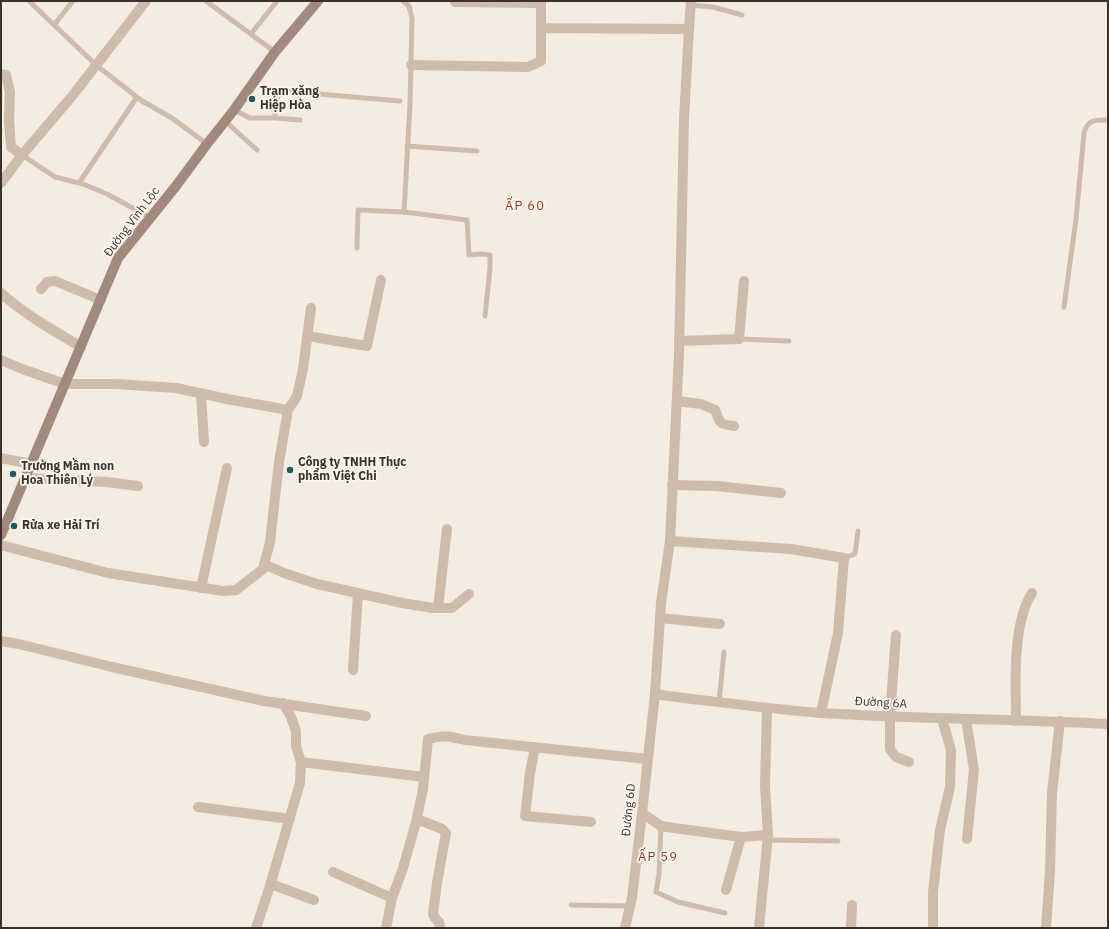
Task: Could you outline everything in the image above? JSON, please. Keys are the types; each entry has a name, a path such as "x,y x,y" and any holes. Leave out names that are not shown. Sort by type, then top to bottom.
{"main road":[{"name":"Đường Vĩnh Lộc","path":"1,534 118,258 151,218 234,110 275,52 318,1"}],"street":[{"path":"1,183 22,155 73,95 146,1"},
{"path":"410,65 528,67 541,61 541,2 455,2"},
{"name":"Đường 6D","path":"625,928 630,906 642,813 655,694 660,618 670,541 677,401 684,119 691,3"},
{"path":"541,28 689,29"},
{"path":"1,74 6,75 10,92 9,121 6,139 11,147 22,155"},
{"path":"307,336 367,346 382,280"},
{"path":"41,288 48,282 55,281 101,300"},
{"path":"679,340 739,339 744,281"},
{"path":"1,293 12,303 34,318 81,346"},
{"path":"1,545 108,573 200,588 223,591 236,590 263,569 270,542 279,462 288,410 297,396 303,369 311,308"},
{"path":"1,360 65,384 116,384 168,388 288,410"},
{"path":"200,394 204,442"},
{"path":"677,401 701,404 715,410 720,423 734,426"},
{"path":"1,458 31,464"},
{"path":"200,588 227,468"},
{"path":"25,478 107,482 138,486"},
{"path":"672,485 718,486 780,493"},
{"path":"438,608 447,529"},
{"path":"670,541 790,549 844,558 838,633 821,713"},
{"path":"264,564 284,573 317,584 402,603 438,608 452,608 469,594"},
{"path":"353,670 358,593"},
{"path":"1016,720 1017,642 1024,609 1032,593"},
{"path":"660,618 720,624"},
{"path":"896,634 890,716 890,749 896,757 909,762"},
{"path":"1,640 112,667 264,701 366,716"},
{"name":"Đường 6A","path":"655,694 821,713 1108,724"},
{"path":"256,928 271,884 300,783 301,762 296,746 296,731 292,716 283,703"},
{"path":"759,928 768,838 765,786 767,708"},
{"path":"933,928 933,892 938,845 950,787 951,750 942,718"},
{"path":"966,719 974,770 967,840"},
{"path":"1046,928 1050,871 1052,793 1060,721"},
{"path":"386,928 392,898 403,868 417,819 424,777 428,739 441,736 453,737 465,740 647,759"},
{"path":"535,747 530,773 525,816 591,822"},
{"path":"301,762 424,777"},
{"path":"198,807 290,819"},
{"path":"642,813 661,826 741,837 768,838"},
{"path":"417,819 444,830 446,833 433,914 439,922 440,928"},
{"path":"726,890 741,837"},
{"path":"333,872 392,898"},
{"path":"271,884 314,900"},
{"path":"851,928 852,905"}],"lane":[{"path":"28,1 96,65 137,97 172,118 207,144"},
{"path":"54,25 73,1"},
{"path":"206,1 275,52"},
{"path":"251,34 277,1"},
{"path":"403,1 409,6 412,18 404,212"},
{"path":"691,3 742,15"},
{"path":"275,118 277,97 283,91 400,101"},
{"path":"79,183 137,97"},
{"path":"234,110 250,118 300,120"},
{"path":"1064,307 1076,219 1084,133 1087,125 1092,121 1108,120"},
{"path":"225,121 257,150"},
{"path":"407,146 477,151"},
{"path":"22,155 55,177 79,183 107,194 151,218"},
{"path":"357,248 358,210 404,212 467,220 469,255 490,255 485,316"},
{"path":"739,339 789,341"},
{"path":"844,558 855,554 858,531"},
{"path":"719,702 724,652"},
{"path":"661,826 656,892 678,902 724,912"},
{"path":"768,838 838,841"},
{"path":"571,905 630,906"}],"place":[{"name":"Trạm xăng Hiệp Hòa","path":"252,99"},
{"name":"Công ty TNHH Thực phẩm Việt Chi","path":"290,470"},
{"name":"Trường Mầm non Hoa Thiên Lý","path":"13,474"},
{"name":"Rửa xe Hải Trí","path":"14,526"}],"district":[{"name":"ẤP 60","path":"525,206"},
{"name":"ẤP 59","path":"658,857"}]}
